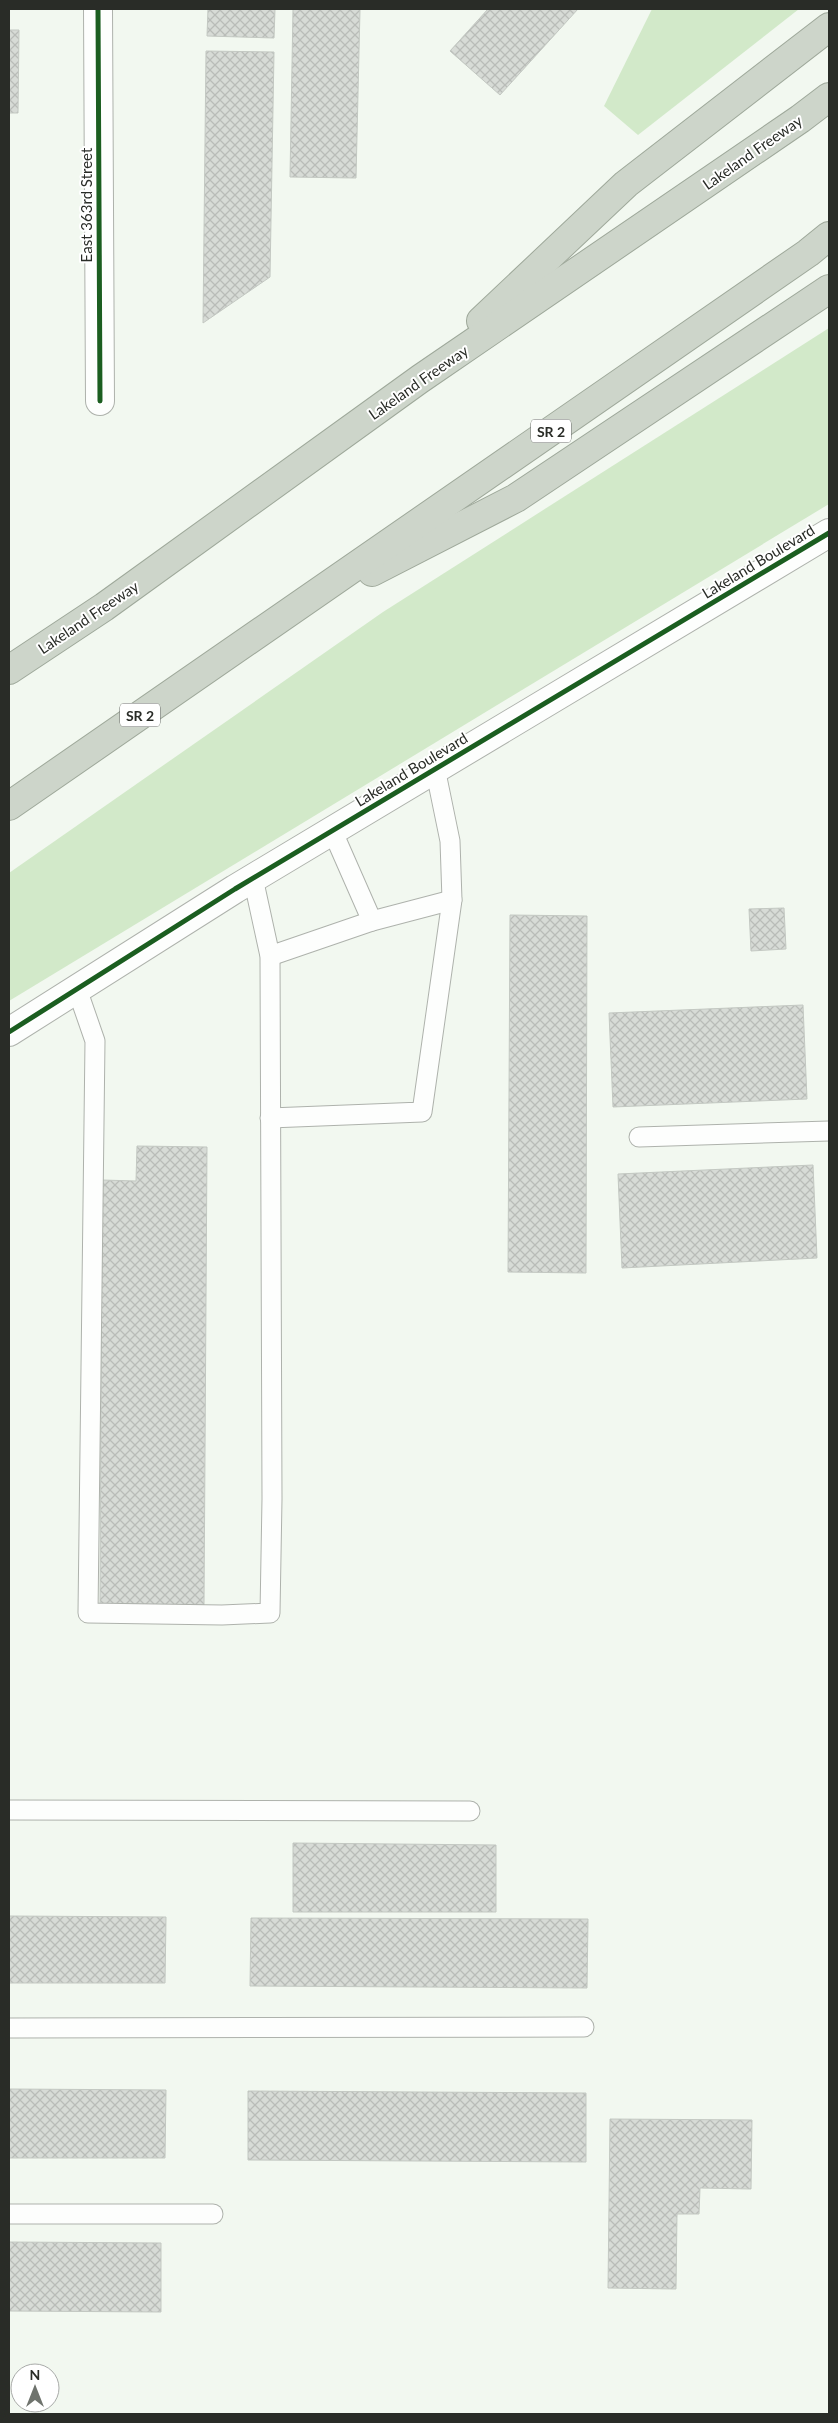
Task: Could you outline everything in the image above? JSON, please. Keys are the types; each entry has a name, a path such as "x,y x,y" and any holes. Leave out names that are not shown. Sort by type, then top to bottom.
{"highway":[{"path":"420,379 626,184 829,27"},
{"name":"Lakeland Freeway","path":"9,670 104,608 420,379 800,119 829,97"},
{"name":"SR 2","path":"9,806 808,253 829,236"},
{"path":"271,625 516,498 829,289"}],"street":[{"name":"East 363rd Street","path":"98,9 100,401"},
{"name":"Lakeland Boulevard","path":"9,1032 253,878 829,533"}],"lane":[{"path":"270,1118 422,1112 452,900 450,841 435,768"},
{"path":"332,830 372,921"},
{"path":"77,989 95,1041 88,1613 222,1615 270,1613 272,1499 270,956 253,878"},
{"path":"270,956 372,921 452,900"},
{"path":"639,1137 829,1131"},
{"path":"9,1810 470,1811"},
{"path":"9,2028 584,2027"},
{"path":"9,2214 213,2214"}],"green space":[{"path":"652,9 799,9 638,135 604,106"},
{"path":"829,328 829,504 9,1001 9,873 383,612"}],"building":[{"path":"208,9 275,9 274,38 207,36"},
{"path":"293,9 360,9 356,178 290,177"},
{"path":"488,9 578,9 500,95 450,51"},
{"path":"9,30 19,30 18,113 9,113"},
{"path":"206,51 274,52 270,277 203,323"},
{"path":"784,908 786,949 751,951 749,909"},
{"path":"510,915 587,916 586,1273 508,1272"},
{"path":"803,1005 807,1099 613,1107 609,1013"},
{"path":"137,1146 207,1147 204,1605 100,1604 102,1180 136,1181"},
{"path":"813,1165 817,1258 622,1268 618,1174"},
{"path":"293,1843 496,1845 496,1912 293,1912"},
{"path":"9,1916 166,1917 165,1983 9,1983"},
{"path":"251,1918 588,1919 587,1988 250,1986"},
{"path":"9,2089 166,2090 165,2158 9,2158"},
{"path":"248,2091 586,2093 586,2162 248,2160"},
{"path":"610,2119 752,2120 751,2189 700,2188 699,2214 677,2214 676,2289 608,2288"},
{"path":"9,2242 161,2243 161,2312 9,2311"}],"cycle path":[{"path":"98,9 100,401"},
{"path":"9,1032 235,889 829,533"}]}
